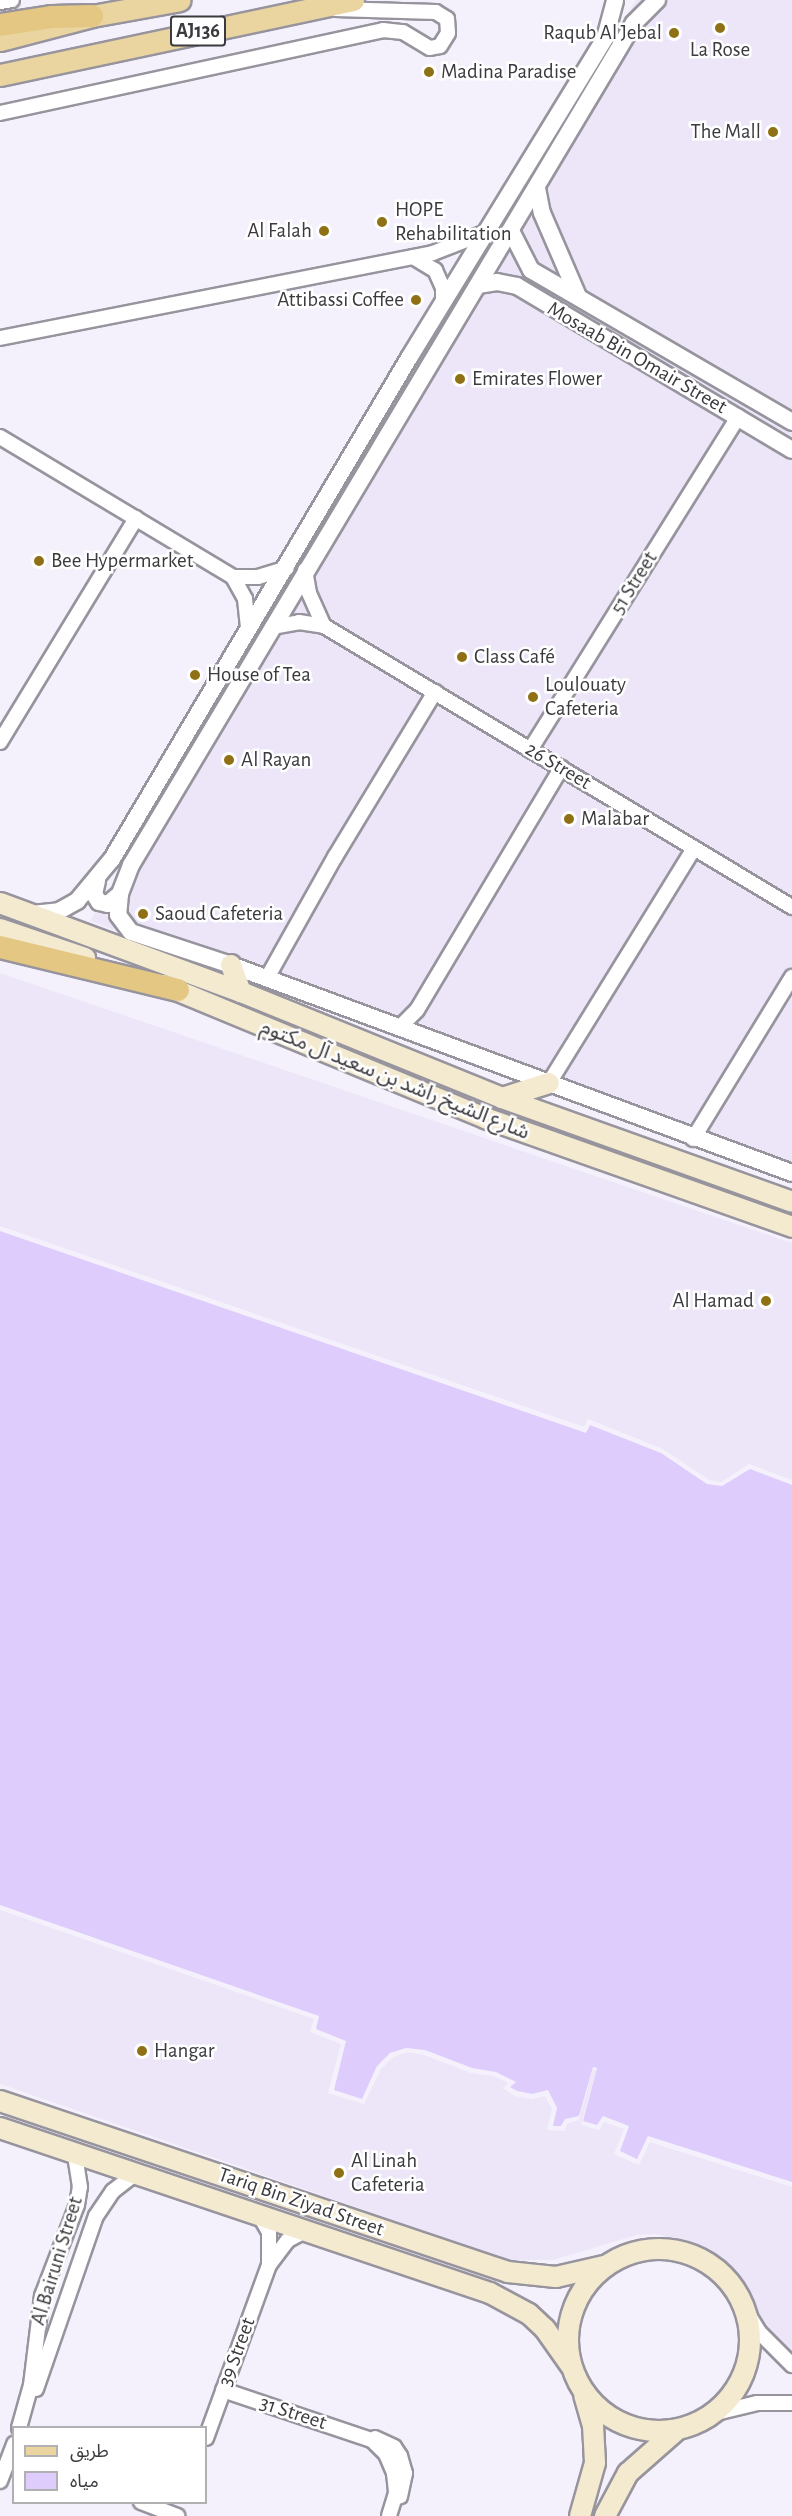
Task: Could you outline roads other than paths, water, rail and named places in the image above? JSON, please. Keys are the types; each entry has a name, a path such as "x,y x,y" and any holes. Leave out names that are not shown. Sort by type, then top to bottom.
{"highway":[{"path":"0,25 52,17 92,16"},
{"path":"0,947 178,990"}],"main road":[{"name":"AJ136","path":"0,40 92,16 180,0"},
{"name":"AJ136","path":"0,75 353,0"},
{"name":"شارع الشيخ راشد بن سعيد آل مكتوم","path":"0,903 241,992 502,1098 792,1202"},
{"name":"شارع الشيخ راشد بن سعيد آل مكتوم","path":"0,929 178,990 485,1118 792,1227"},
{"path":"231,965 241,992"},
{"path":"502,1098 549,1083"},
{"name":"Tariq Bin Ziyad Street","path":"0,2101 508,2272 556,2277 604,2266"},
{"name":"Tariq Bin Ziyad Street","path":"0,2128 258,2213 510,2302 545,2329 571,2366"},
{"path":"580,2516 591,2482 595,2444 582,2390 571,2366 567,2338 572,2311 584,2286 604,2266 648,2249 695,2256 732,2284 747,2312 750,2350 746,2369 727,2402 712,2414 678,2429 628,2473 605,2516"},
{"path":"582,2390 603,2412 624,2424 647,2430 678,2429"}],"street":[{"path":"0,2 12,0"},
{"path":"634,23 640,0"},
{"path":"657,0 634,23 537,188 305,570 131,865 120,894 118,915 131,932 267,978 792,1173"},
{"path":"32,914 49,914 69,907 97,881 247,636 442,306 605,38 611,5"},
{"path":"0,113 383,30 403,32 430,48 440,46 448,33 447,19 436,12 368,12 315,7"},
{"path":"537,188 542,213 578,296"},
{"path":"0,338 413,257 452,247 489,231"},
{"path":"511,231 531,270 517,272 517,286"},
{"path":"413,257 435,270 443,288 442,306"},
{"name":"Mosaab Bin Omair Street","path":"531,270 792,422"},
{"name":"Mosaab Bin Omair Street","path":"478,285 497,282 517,286 792,450"},
{"name":"51 Street","path":"530,750 738,417"},
{"path":"0,437 233,577 258,577 287,568"},
{"path":"0,742 136,518"},
{"path":"305,570 309,593 324,626"},
{"path":"233,577 248,611 247,636"},
{"name":"26 Street","path":"272,627 298,622 324,626 792,907"},
{"path":"267,978 335,857 435,692"},
{"path":"399,1028 417,1010 561,768"},
{"path":"549,1083 694,848"},
{"path":"97,881 94,894 99,902 108,904 120,894"},
{"path":"693,1138 792,977"},
{"name":"Al Bairuni Street","path":"26,2407 42,2296 77,2205 79,2178 74,2151"},
{"name":"Al Bairuni Street","path":"19,2426 44,2369 96,2216 113,2191 137,2172"},
{"name":"39 Street","path":"258,2213 271,2243 269,2265"},
{"name":"39 Street","path":"207,2435 269,2265 281,2247 307,2230"},
{"path":"747,2312 759,2332 792,2365"},
{"name":"31 Street","path":"223,2390 363,2436 380,2447 391,2463 396,2482 391,2510"},
{"path":"712,2414 757,2403 792,2403"},
{"path":"0,2481 12,2451"},
{"path":"146,2504 177,2516"}],"water":[{"path":"0,1231 586,1433 590,1425 661,1453 707,1484 722,1486 750,1469 792,1485 792,2182 648,2136 637,2159 620,2151 629,2126 603,2116 597,2125 583,2121 597,2068 593,2067 579,2116 565,2119 561,2126 553,2126 557,2108 548,2090 532,2094 517,2091 510,2087 516,2082 496,2072 472,2068 425,2050 406,2048 390,2053 377,2066 362,2099 334,2090 346,2041 316,2029 319,2016 0,1905"}],"place":[{"name":"La Rose","path":"720,28"},
{"name":"Raqub Al Jebal","path":"674,33"},
{"name":"Madina Paradise","path":"429,72"},
{"name":"The Mall","path":"773,132"},
{"name":"HOPE Rehabilitation","path":"382,222"},
{"name":"Al Falah","path":"324,231"},
{"name":"Attibassi Coffee","path":"416,300"},
{"name":"Emirates Flower","path":"460,379"},
{"name":"Bee Hypermarket","path":"39,561"},
{"name":"Class Café","path":"462,657"},
{"name":"House of Tea","path":"195,675"},
{"name":"Loulouaty Cafeteria","path":"533,697"},
{"name":"Al Rayan","path":"229,760"},
{"name":"Malabar","path":"569,819"},
{"name":"Saoud Cafeteria","path":"143,914"},
{"name":"Al Hamad","path":"766,1301"},
{"name":"Hangar","path":"142,2051"},
{"name":"Al Linah Cafeteria","path":"339,2173"}]}
